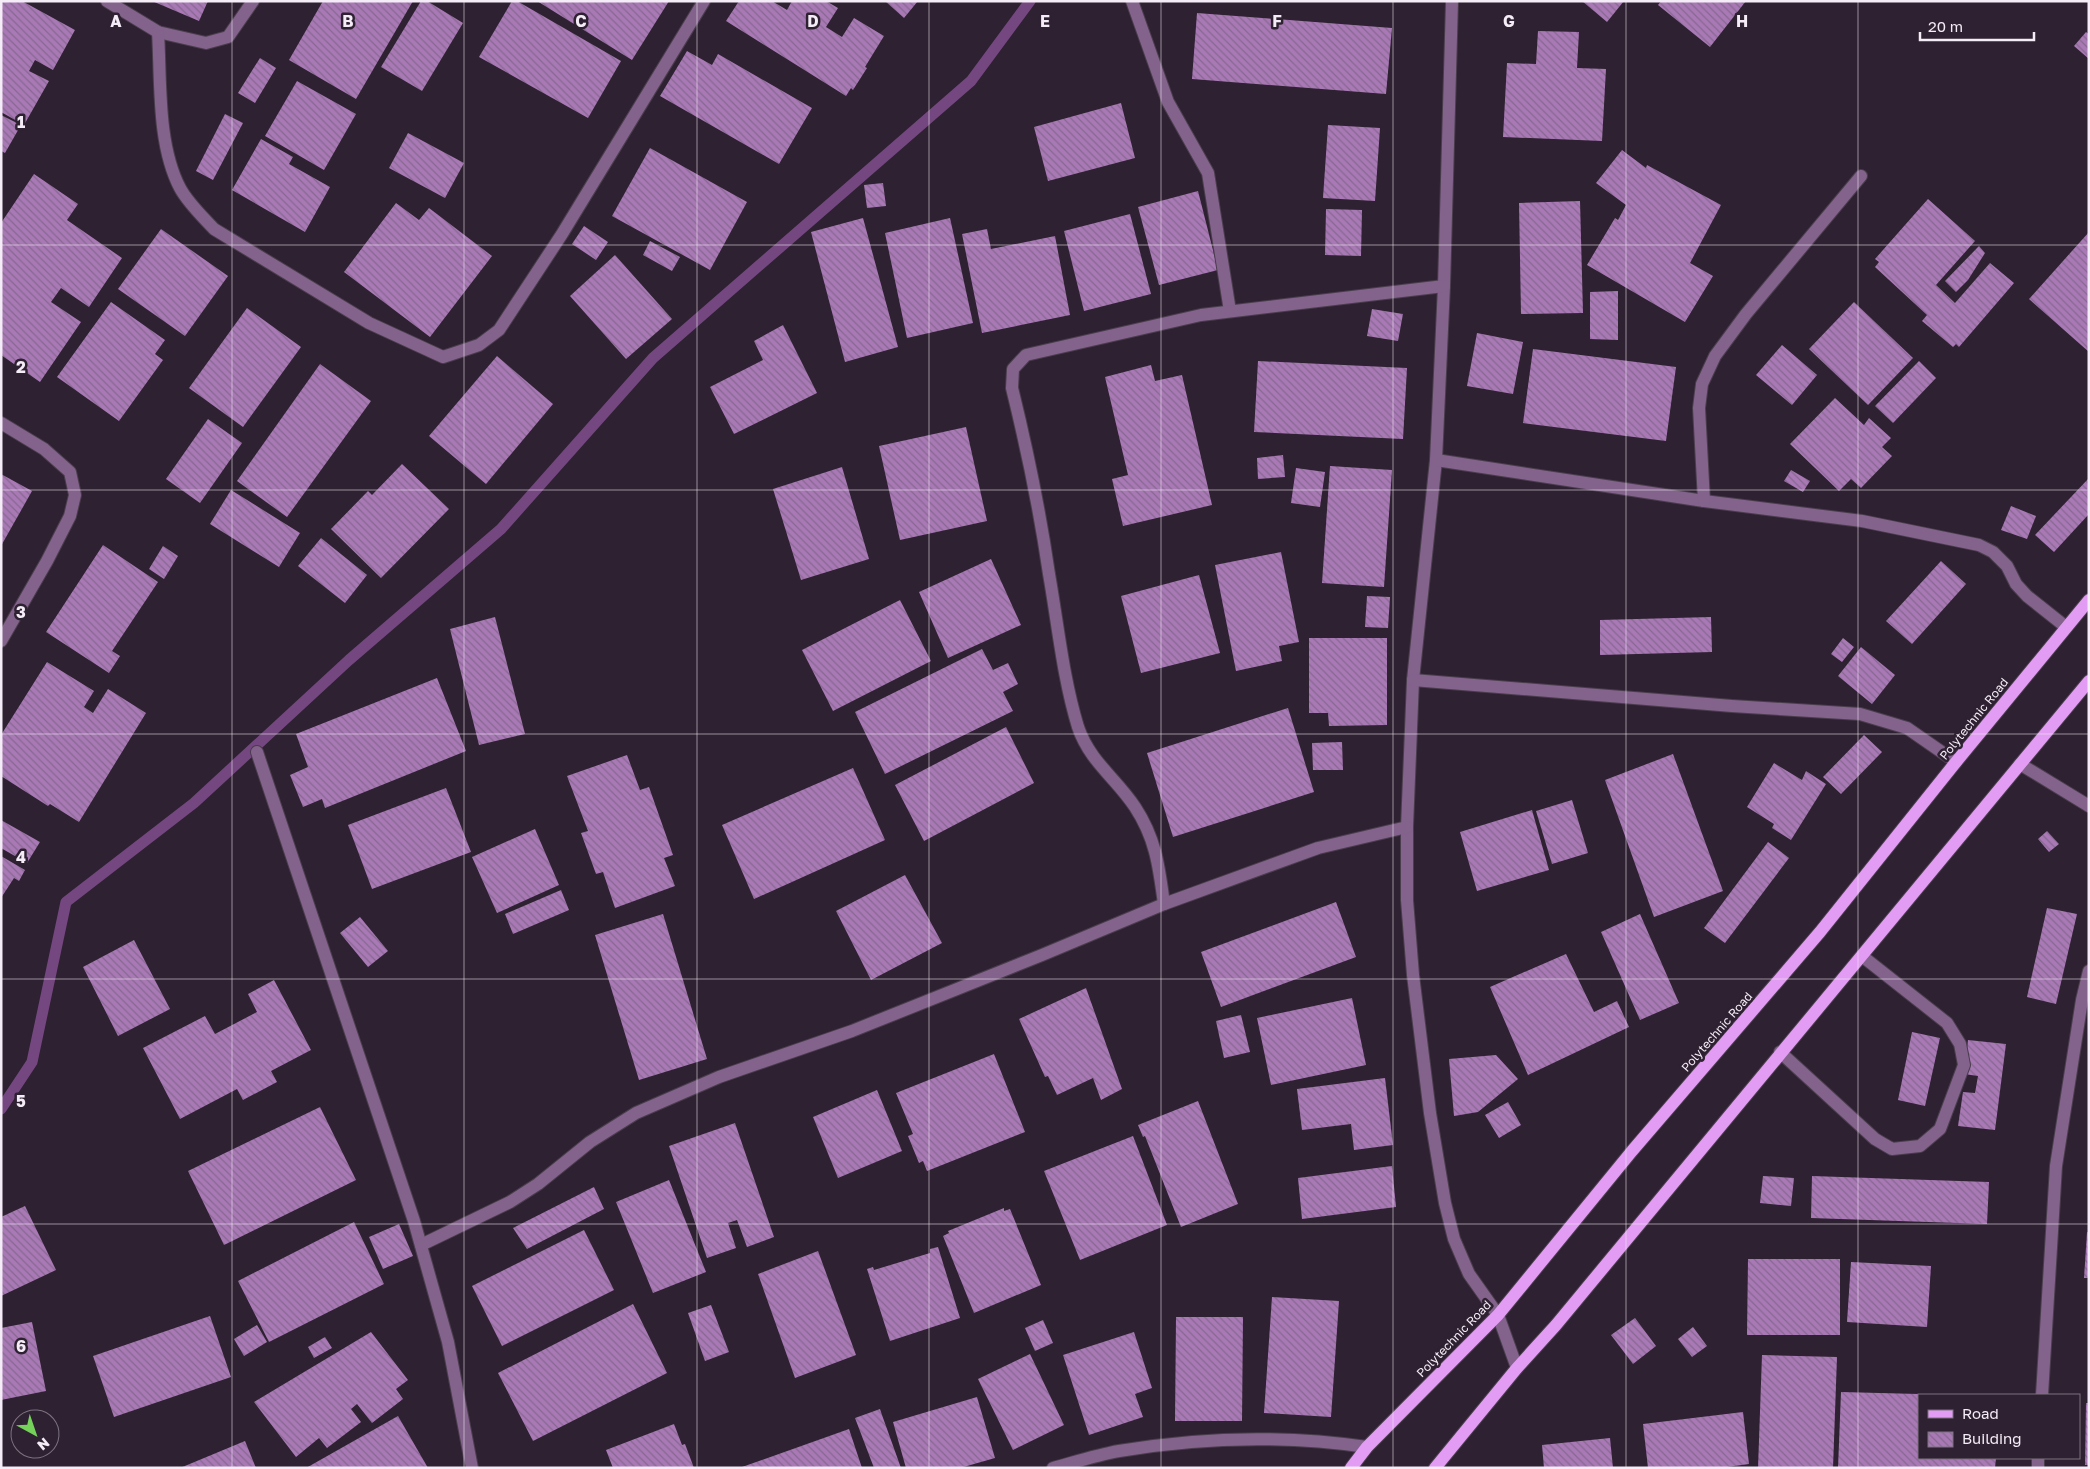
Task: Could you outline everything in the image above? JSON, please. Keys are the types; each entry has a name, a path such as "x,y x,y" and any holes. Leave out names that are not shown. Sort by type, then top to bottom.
{"main road":[{"name":"Polytechnic Road","path":"1351,1468 1367,1447 1498,1315 1632,1151 1820,932 2089,600"},
{"path":"1435,1468 1517,1368 1556,1325 1780,1052 2089,682"}],"street":[{"path":"107,1 158,32 206,43 228,37 253,1"},
{"path":"158,32 165,143 180,187 194,208 214,229 370,323 443,357 479,345 499,330 562,234 704,1"},
{"path":"1132,1 1168,102 1208,173 1230,311"},
{"path":"1452,1 1444,286 1436,460 1413,680 1406,827 1407,900 1413,975 1430,1113 1445,1203 1454,1239 1469,1274 1498,1315 1517,1368"},
{"path":"1704,501 1699,408 1702,384 1715,356 1746,314 1861,176"},
{"path":"1164,904 1151,835 1134,805 1084,745 1078,725 1066,678 1044,540 1012,388 1013,368 1026,355 1201,315 1444,286"},
{"path":"1,423 44,450 70,472 75,495 70,516 47,561 1,641"},
{"path":"1436,460 1704,501 1862,521 1979,544 1993,552 2007,566 2016,584 2027,596 2066,627"},
{"path":"1413,680 1732,706 1860,714 1906,728 1956,762"},
{"path":"257,752 360,1056 420,1245 448,1342 472,1468"},
{"path":"2020,764 2089,806"},
{"path":"420,1245 510,1202 538,1184 590,1142 636,1113 719,1077 776,1059 870,1024 1042,956 1164,904 1318,848 1406,827"},
{"path":"1780,1052 1875,1140 1892,1149 1920,1146 1940,1129 1964,1065 1960,1044 1947,1022 1862,956"},
{"path":"2042,1394 2056,1166 2082,1000 2089,971"},
{"path":"1052,1468 1118,1452 1192,1442 1282,1438 1367,1447"}],"building":[{"path":"1,1 22,1 75,30 53,70 35,60 29,71 49,81 24,125 1,112"},
{"path":"152,1 208,1 199,21"},
{"path":"323,1 413,1 356,99 289,60"},
{"path":"421,1 427,1 463,23 422,91 381,67"},
{"path":"512,1 517,1 621,61 588,118 479,57"},
{"path":"537,1 669,1 632,60"},
{"path":"739,1 772,1 787,10 792,1 826,1 838,8 826,27 842,37 854,18 884,36 865,67 867,68 853,90 851,88 846,96 726,21"},
{"path":"885,1 918,1 904,18"},
{"path":"1582,1 1624,1 1607,22"},
{"path":"1661,1 1746,1 1710,47 1658,5"},
{"path":"1197,13 1392,28 1386,94 1192,79"},
{"path":"1538,31 1579,32 1577,68 1606,69 1602,141 1503,137 1507,63 1536,64"},
{"path":"2086,32 2089,34 2089,59 2074,46"},
{"path":"687,51 712,65 718,54 812,108 779,164 660,96"},
{"path":"260,58 276,68 255,103 238,93"},
{"path":"297,81 356,114 324,170 265,136"},
{"path":"1121,103 1135,158 1048,181 1034,127"},
{"path":"225,114 243,123 213,180 196,171"},
{"path":"1,115 21,125 5,153 1,151"},
{"path":"1328,125 1380,128 1375,201 1323,198"},
{"path":"408,133 464,163 445,198 389,168"},
{"path":"261,139 293,157 289,164 330,187 305,232 232,190"},
{"path":"650,148 747,202 710,270 612,216"},
{"path":"1622,150 1646,168 1647,165 1721,205 1690,263 1713,276 1685,322 1587,265 1615,218 1618,220 1626,205 1596,183"},
{"path":"34,174 78,204 67,220 122,258 89,307 61,288 51,302 81,322 40,382 1,355 1,223"},
{"path":"883,183 886,206 867,208 864,185"},
{"path":"1198,191 1218,270 1159,285 1138,207"},
{"path":"1928,199 1975,241 1936,285 1955,303 1990,263 2014,283 1959,347 1956,344 1953,347 1922,321 1927,315 1875,267 1879,262 1875,259"},
{"path":"1580,201 1583,313 1521,314 1519,203"},
{"path":"396,203 419,220 429,208 492,256 430,337 344,272"},
{"path":"1326,209 1362,210 1361,256 1325,255"},
{"path":"1130,214 1151,294 1084,311 1064,231"},
{"path":"863,218 898,347 845,362 811,232"},
{"path":"950,218 973,323 907,338 885,233"},
{"path":"584,226 608,242 596,260 572,244"},
{"path":"161,229 228,276 185,336 118,289"},
{"path":"987,229 991,249 1055,236 1070,315 982,333 962,234"},
{"path":"2089,232 2089,352 2029,299"},
{"path":"650,241 680,257 672,271 643,255"},
{"path":"1979,246 1985,253 1968,280 1956,292 1945,281"},
{"path":"615,255 672,319 626,359 570,296"},
{"path":"1618,291 1618,340 1590,339 1590,292"},
{"path":"111,302 165,340 155,354 163,360 119,421 57,377"},
{"path":"1854,302 1913,358 1868,405 1809,349"},
{"path":"247,308 301,347 243,427 189,388"},
{"path":"1372,309 1403,314 1398,341 1367,336"},
{"path":"783,325 817,393 734,434 710,387 763,360 754,341"},
{"path":"1477,333 1523,342 1513,394 1467,386"},
{"path":"1782,345 1817,375 1792,405 1756,375"},
{"path":"1533,349 1676,367 1666,441 1523,423"},
{"path":"497,356 553,404 486,484 429,436"},
{"path":"1258,361 1407,368 1403,439 1254,432"},
{"path":"1919,361 1936,378 1893,423 1875,406"},
{"path":"320,364 371,401 287,517 237,481"},
{"path":"1151,365 1155,381 1182,375 1212,505 1123,526 1112,479 1128,475 1105,377"},
{"path":"1835,398 1864,425 1869,418 1891,438 1882,447 1892,456 1861,488 1851,479 1839,491 1790,444"},
{"path":"208,419 242,443 200,503 166,479"},
{"path":"966,427 987,521 900,540 879,446"},
{"path":"1283,455 1285,477 1258,479 1257,458"},
{"path":"402,464 449,509 381,578 331,529 368,491 372,495"},
{"path":"1330,466 1392,470 1384,587 1322,583"},
{"path":"842,467 869,559 801,580 773,489"},
{"path":"1296,468 1325,472 1320,507 1291,503"},
{"path":"1791,470 1810,481 1803,492 1784,481"},
{"path":"1,474 32,491 1,546"},
{"path":"2089,478 2089,514 2054,552 2035,535"},
{"path":"231,490 300,533 279,567 210,524"},
{"path":"2011,506 2036,516 2027,539 2001,530"},
{"path":"321,538 367,575 345,603 298,566"},
{"path":"103,545 158,582 112,651 120,656 109,673 46,632"},
{"path":"163,546 178,556 164,579 149,569"},
{"path":"1281,552 1299,642 1279,646 1282,661 1236,671 1215,565"},
{"path":"991,559 1021,625 948,658 919,592"},
{"path":"1941,561 1966,584 1912,644 1886,621"},
{"path":"1199,575 1220,653 1141,673 1121,596"},
{"path":"1367,596 1390,597 1388,628 1365,627"},
{"path":"900,600 931,661 833,711 802,650"},
{"path":"495,617 525,734 479,745 450,629"},
{"path":"1711,617 1712,652 1600,655 1600,620"},
{"path":"1309,638 1387,638 1387,725 1329,726 1328,713 1309,713"},
{"path":"1843,638 1854,647 1842,662 1831,654"},
{"path":"1861,647 1895,675 1872,704 1838,676"},
{"path":"982,649 993,670 1008,663 1018,684 1003,692 1013,711 885,774 855,712"},
{"path":"47,662 94,691 84,707 93,713 108,689 146,713 79,822 50,804 48,806 1,776 1,735"},
{"path":"437,678 466,751 325,808 322,799 303,807 290,775 308,767 296,734"},
{"path":"1288,708 1314,792 1173,837 1147,753"},
{"path":"1006,727 1034,783 924,841 895,785"},
{"path":"1864,735 1882,752 1841,794 1823,777"},
{"path":"1342,742 1343,770 1313,770 1312,743"},
{"path":"1673,754 1723,891 1654,917 1605,780"},
{"path":"627,755 640,790 649,787 673,855 664,858 675,886 615,908 603,872 596,874 581,833 588,831 567,776"},
{"path":"1774,763 1802,780 1806,771 1826,784 1791,840 1772,828 1774,824 1747,807"},
{"path":"853,768 885,840 754,899 722,825"},
{"path":"446,788 471,852 372,889 348,825"},
{"path":"1572,800 1588,853 1552,864 1536,811"},
{"path":"1532,810 1549,870 1477,891 1460,832"},
{"path":"1,820 40,842 27,863 1,848"},
{"path":"535,829 559,885 497,913 472,857"},
{"path":"2047,831 2059,844 2049,852 2038,839"},
{"path":"1768,842 1789,858 1725,943 1704,928"},
{"path":"1,856 25,870 19,881 14,878 1,898"},
{"path":"905,875 942,943 871,980 836,911"},
{"path":"561,890 569,910 513,934 505,914"},
{"path":"1336,902 1356,957 1221,1007 1201,952"},
{"path":"2047,908 2077,914 2056,1004 2027,997"},
{"path":"663,914 707,1059 639,1080 595,935"},
{"path":"1640,914 1679,1003 1640,1020 1601,932"},
{"path":"360,917 388,951 368,967 340,933"},
{"path":"134,940 170,1009 118,1036 83,967"},
{"path":"1566,954 1594,1012 1617,1001 1629,1027 1528,1075 1490,987"},
{"path":"274,980 311,1050 271,1071 277,1082 243,1100 237,1089 180,1119 143,1048 205,1016 215,1034 257,1012 248,994"},
{"path":"1086,988 1122,1089 1101,1100 1093,1078 1057,1095 1048,1076 1045,1077 1019,1019"},
{"path":"1352,998 1366,1065 1271,1085 1257,1018"},
{"path":"1241,1015 1250,1052 1224,1058 1216,1021"},
{"path":"1912,1032 1940,1038 1925,1106 1898,1100"},
{"path":"1968,1040 2006,1044 1995,1130 1958,1126 1963,1092 1975,1093 1978,1076 1964,1074"},
{"path":"994,1054 1025,1132 927,1171 923,1161 919,1163 908,1136 913,1134 896,1093"},
{"path":"1496,1055 1518,1079 1478,1112 1454,1116 1449,1059"},
{"path":"1385,1078 1393,1145 1354,1150 1351,1124 1302,1130 1297,1089"},
{"path":"877,1090 902,1151 838,1178 813,1117"},
{"path":"1198,1101 1238,1204 1181,1227 1145,1136 1143,1137 1138,1125"},
{"path":"1508,1102 1521,1125 1499,1138 1485,1115"},
{"path":"320,1107 356,1180 224,1245 188,1171"},
{"path":"735,1123 774,1237 747,1247 737,1220 728,1223 736,1248 707,1258 669,1146"},
{"path":"1133,1136 1167,1225 1080,1260 1044,1171"},
{"path":"1392,1166 1396,1207 1302,1219 1298,1178"},
{"path":"1763,1176 1794,1178 1791,1206 1760,1203"},
{"path":"1812,1176 1989,1182 1987,1224 1811,1218"},
{"path":"669,1180 706,1272 653,1293 616,1202"},
{"path":"594,1187 604,1209 527,1249 513,1228"},
{"path":"25,1206 56,1270 1,1296 1,1217"},
{"path":"1004,1208 1004,1211 1010,1209 1041,1285 974,1313 943,1236 949,1233 948,1231"},
{"path":"354,1222 384,1284 269,1342 238,1281"},
{"path":"399,1224 413,1256 383,1269 369,1237"},
{"path":"584,1230 614,1290 502,1346 472,1286"},
{"path":"2087,1232 2089,1232 2089,1278 2084,1278"},
{"path":"938,1247 960,1318 890,1341 867,1269 873,1267 874,1270 930,1253 930,1249"},
{"path":"818,1251 856,1355 795,1378 758,1274"},
{"path":"1748,1259 1840,1259 1840,1335 1747,1335"},
{"path":"1851,1262 1931,1266 1927,1327 1847,1322"},
{"path":"1272,1297 1339,1301 1331,1417 1264,1413"},
{"path":"633,1304 667,1373 533,1441 498,1373"},
{"path":"711,1305 729,1352 705,1361 688,1313"},
{"path":"210,1316 231,1377 114,1417 93,1356"},
{"path":"1176,1317 1243,1317 1242,1421 1175,1421"},
{"path":"1635,1318 1656,1346 1633,1364 1611,1335"},
{"path":"1043,1320 1053,1343 1035,1351 1025,1328"},
{"path":"32,1322 46,1391 1,1400 1,1328"},
{"path":"257,1325 267,1342 244,1356 234,1339"},
{"path":"1693,1327 1707,1346 1692,1357 1678,1339"},
{"path":"371,1332 408,1380 396,1389 403,1399 372,1423 357,1404 351,1409 361,1422 327,1448 319,1438 296,1457 254,1402"},
{"path":"1134,1332 1152,1388 1135,1394 1143,1417 1089,1435 1063,1355"},
{"path":"325,1337 332,1348 314,1358 308,1347"},
{"path":"1030,1354 1064,1425 1013,1450 978,1379"},
{"path":"1762,1355 1837,1357 1833,1468 1758,1468"},
{"path":"1841,1392 1919,1394 1918,1459 1996,1459 1995,1468 1838,1468"},
{"path":"977,1397 995,1458 960,1468 906,1468 893,1422"},
{"path":"2086,1403 2089,1403 2089,1465 2085,1465"},
{"path":"880,1409 901,1468 874,1468 855,1418"},
{"path":"1743,1412 1749,1464 1720,1468 1648,1468 1643,1424"},
{"path":"398,1416 428,1468 306,1468"},
{"path":"674,1424 682,1445 685,1444 694,1468 613,1468 606,1450"},
{"path":"849,1429 862,1468 742,1468 742,1467"},
{"path":"1610,1438 1613,1468 1544,1468 1542,1445"},
{"path":"245,1441 256,1468 180,1468"}],"waterway":[{"path":"1,1109 32,1062 66,902 194,803 349,660 501,529 653,358 971,81 1030,1"}]}
